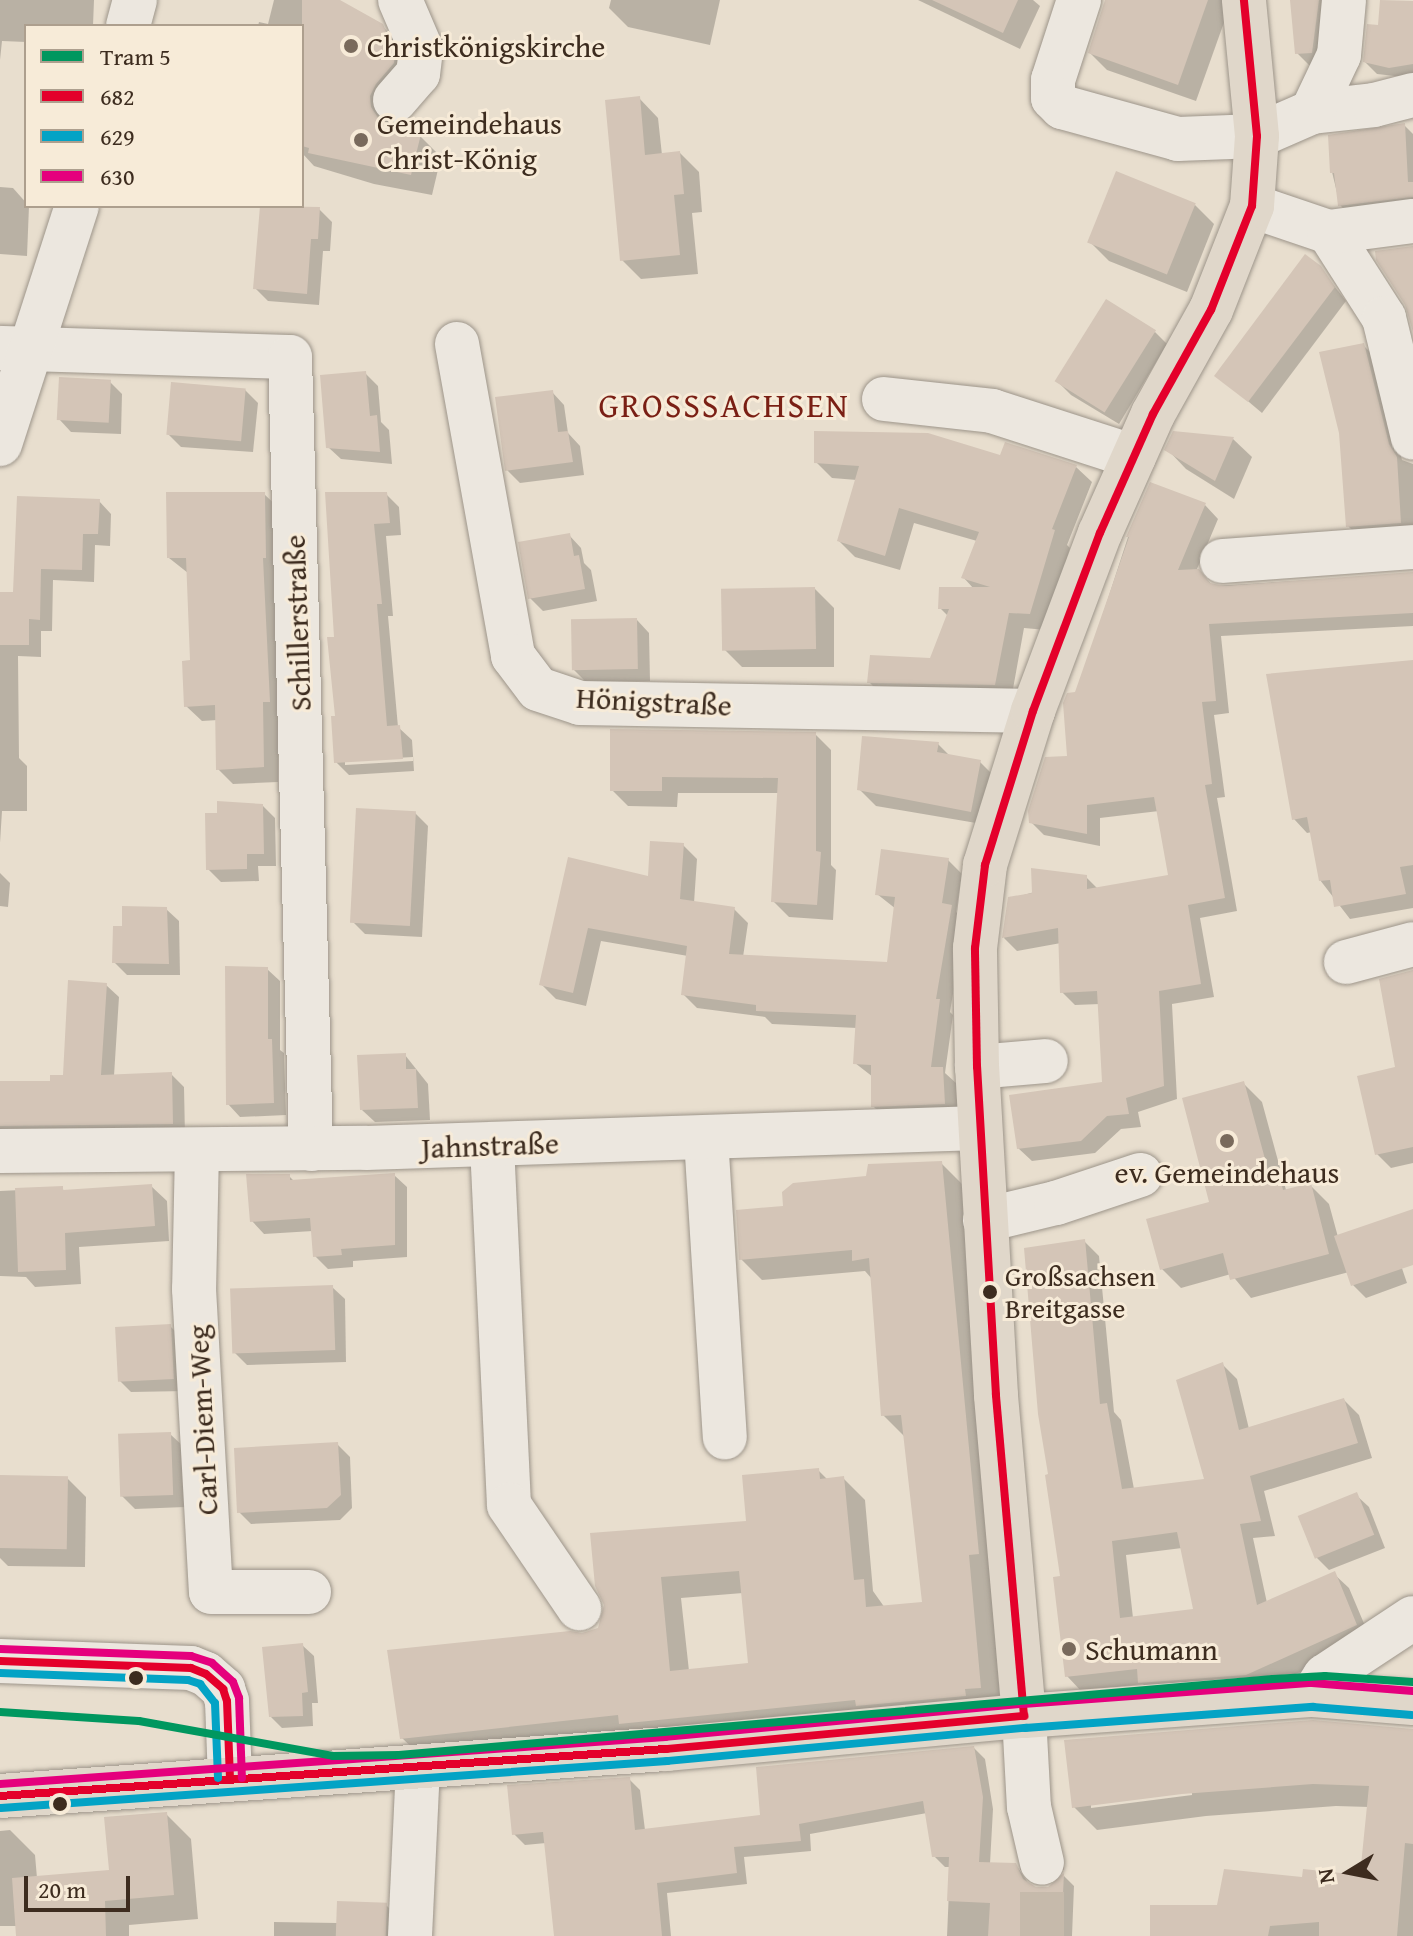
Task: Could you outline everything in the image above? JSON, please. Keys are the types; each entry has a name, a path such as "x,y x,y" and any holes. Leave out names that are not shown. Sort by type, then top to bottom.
{"main road":[{"path":"1024,1716 985,1220 977,1067 975,948 985,865 1033,711 1100,533 1153,414 1211,310 1252,206 1257,136 1244,0"},
{"path":"0,1796 418,1767 1313,1695 1413,1703"}],"street":[{"path":"129,24 135,0"},
{"path":"395,100 418,74 421,49 400,0"},
{"path":"1079,0 1053,80 1053,98 1062,107 1178,139 1257,136 1312,112 1374,105 1413,95"},
{"path":"1312,112 1339,55 1344,0"},
{"path":"1252,206 1329,232 1413,221"},
{"path":"0,444 14,349 76,208"},
{"path":"1329,232 1384,318 1413,438"},
{"name":"Hönigstraße","path":"457,344 513,656 538,689 580,703 1033,711"},
{"name":"Schillerstraße","path":"14,349 290,357 311,1149"},
{"path":"884,399 992,411 1134,457"},
{"path":"1222,561 1413,547"},
{"path":"1346,962 1413,944"},
{"path":"977,1067 1046,1061"},
{"name":"Jahnstraße","path":"0,1151 492,1145 980,1128"},
{"path":"706,1138 725,1437"},
{"path":"492,1145 509,1505 579,1608"},
{"name":"Carl-Diem-Weg","path":"197,1150 194,1289 211,1592 309,1592"},
{"path":"985,1220 1056,1203 1140,1175"},
{"path":"1313,1695 1325,1676 1413,1618"},
{"path":"0,1661 191,1668 206,1674 223,1689 227,1701 230,1778"},
{"path":"1024,1716 1029,1807 1042,1863"},
{"path":"410,1936 418,1767"}],"building":[{"path":"302,0 340,0 383,24 395,53 394,63 376,84 370,96 371,107 379,119 391,125 408,120 405,130 421,134 411,175 308,153 309,148 304,147"},
{"path":"932,0 1018,0 1003,33"},
{"path":"1105,0 1208,0 1178,85 1088,53"},
{"path":"1290,0 1319,0 1312,53 1295,54"},
{"path":"1380,0 1413,1 1413,64 1389,68 1363,62 1367,24 1378,25"},
{"path":"640,96 645,155 680,151 684,194 674,195 680,255 620,261 605,100"},
{"path":"1405,123 1408,182 1413,182 1413,197 1338,206 1334,173 1330,173 1328,135"},
{"path":"1116,171 1196,203 1167,275 1087,242"},
{"path":"320,207 318,239 311,239 307,294 253,289 260,208"},
{"path":"1413,246 1413,332 1405,305 1376,260 1375,251"},
{"path":"1305,254 1321,266 1335,287 1248,402 1214,376"},
{"path":"1106,299 1156,330 1105,413 1055,381"},
{"path":"1364,343 1389,444 1397,457 1401,523 1346,527 1339,433 1319,352"},
{"path":"366,371 370,416 377,415 380,452 326,448 320,375"},
{"path":"59,377 111,380 109,423 57,420"},
{"path":"171,382 246,389 241,441 166,435"},
{"path":"553,390 558,432 568,431 573,462 505,471 495,397"},
{"path":"814,431 928,433 1000,455 1005,442 1077,465 1052,529 1055,530 1030,614 1009,613 995,685 867,683 870,655 930,658 949,609 938,609 939,587 990,587 961,578 979,532 899,508 885,556 837,541 859,466 814,463"},
{"path":"1173,431 1234,437 1215,481 1164,450"},
{"path":"1150,482 1206,503 1178,570 1199,569 1210,583 1224,586 1413,572 1413,613 1209,624 1216,701 1202,702 1212,784 1205,785 1225,898 1188,905 1201,984 1159,991 1164,1086 1126,1098 1129,1114 1107,1116 1081,1141 1017,1149 1009,1095 1102,1082 1097,991 1060,993 1058,928 1002,938 1008,897 1032,893 1031,868 1087,875 1087,889 1168,875 1154,797 1087,805 1087,834 1029,823 1028,811 1045,757 1067,756 1063,703 1067,693 1075,692 1129,537 1126,537"},
{"path":"166,492 265,492 266,558 263,558 270,702 263,702 264,767 216,770 215,705 184,707 182,661 190,660 186,558 167,558"},
{"path":"325,492 387,492 390,523 374,524 382,604 377,604 387,726 400,725 403,759 334,763 331,716 335,716 327,637 334,637"},
{"path":"17,496 100,499 98,534 83,534 82,570 41,569 40,620 29,619 29,645 0,645 0,592 13,592"},
{"path":"570,533 574,556 579,555 585,589 528,599 518,542"},
{"path":"815,587 816,649 722,651 721,589"},
{"path":"637,618 638,669 572,670 571,619"},
{"path":"1413,660 1413,865 1400,867 1406,894 1334,907 1330,880 1319,881 1307,817 1292,820 1266,674"},
{"path":"610,729 816,732 816,851 821,852 817,905 771,902 778,778 662,777 662,791 610,791"},
{"path":"862,736 939,742 937,752 981,760 971,812 857,790"},
{"path":"217,801 263,804 264,854 247,854 247,869 206,870 205,813 217,813"},
{"path":"356,808 416,811 410,926 350,923"},
{"path":"650,841 684,843 680,899 735,907 729,954 887,962 895,897 875,895 881,849 949,858 942,903 952,905 936,999 940,999 931,1067 943,1067 945,1104 871,1107 871,1065 853,1064 856,1015 756,1011 756,1005 681,995 687,946 588,928 573,993 539,985 568,857 648,876"},
{"path":"122,906 167,907 169,964 112,963 113,926 122,926"},
{"path":"225,966 268,967 268,1039 272,1039 274,1103 226,1105"},
{"path":"1413,970 1413,1147 1375,1155 1357,1076 1395,1067 1379,979"},
{"path":"68,980 107,983 101,1075 172,1072 173,1124 0,1126 0,1081 50,1081 50,1075 63,1075"},
{"path":"406,1053 406,1069 416,1069 418,1108 360,1110 357,1055"},
{"path":"1244,1081 1272,1185 1281,1182 1283,1190 1311,1183 1329,1254 1230,1280 1223,1253 1160,1270 1146,1219 1209,1202 1182,1098"},
{"path":"942,1161 979,1554 969,1555 981,1688 965,1689 966,1696 856,1706 855,1700 619,1724 618,1715 400,1739 387,1650 570,1631 582,1633 598,1628 604,1605 595,1586 590,1533 746,1521 742,1475 819,1468 820,1479 844,1476 854,1580 864,1579 866,1607 922,1602 901,1415 881,1416 869,1258 852,1261 852,1250 739,1260 736,1210 783,1206 782,1192 793,1183 866,1176 868,1164","holes":["739,1571 748,1663 670,1671 661,1577"]},
{"path":"395,1173 395,1245 341,1249 342,1255 313,1257 310,1218 250,1222 246,1174 290,1174 290,1180"},
{"path":"152,1184 155,1226 65,1233 66,1270 18,1272 15,1188 63,1186 63,1190"},
{"path":"1413,1209 1413,1265 1351,1286 1334,1236"},
{"path":"1085,1239 1100,1404 1107,1403 1122,1489 1204,1479 1176,1380 1223,1362 1239,1430 1344,1398 1358,1443 1250,1476 1261,1521 1240,1524 1257,1605 1335,1571 1357,1625 1246,1675 1138,1683 1137,1669 1065,1677 1053,1577 1060,1576 1038,1414 1024,1248","holes":["1177,1532 1193,1609 1120,1618 1112,1541"]},
{"path":"333,1285 335,1350 232,1354 230,1289"},
{"path":"171,1324 174,1379 118,1382 115,1327"},
{"path":"171,1432 173,1495 120,1497 118,1434"},
{"path":"338,1442 341,1495 327,1508 237,1513 234,1448"},
{"path":"0,1475 68,1476 67,1549 0,1548"},
{"path":"1357,1492 1374,1535 1315,1559 1298,1516"},
{"path":"303,1643 308,1692 302,1693 303,1716 269,1717 262,1647"},
{"path":"1313,1720 1413,1729 1413,1844 1405,1843 1397,1936 1319,1936 1319,1922 1270,1926 1268,1936 1150,1936 1150,1905 1217,1905 1224,1869 1302,1877 1303,1869 1360,1875 1369,1786 1313,1784 1182,1794 1072,1808 1064,1740"},
{"path":"974,1746 983,1797 979,1862 1016,1863 1023,1879 1036,1887 1048,1887 1064,1873 1061,1936 988,1936 990,1903 947,1901 949,1857 932,1857 923,1801 799,1824 801,1841 734,1847 737,1873 657,1883 662,1936 554,1936 543,1832 512,1835 507,1785 630,1777 635,1830 760,1815 756,1767"},
{"path":"167,1812 174,1895 105,1901 106,1936 16,1936 12,1878 109,1870 104,1817"},
{"path":"337,1901 387,1903 386,1936 336,1936"}],"tunnel":[{"path":"1042,1863 1042,1936"}],"tram line":[{"name":"5","path":"0,1712 139,1721 333,1756 399,1755 1273,1679 1325,1676 1413,1682"}],"transit line":[{"name":"682","path":"1024,1716 996,1395 977,1067 975,948 985,865 1033,711 1100,533 1153,414 1211,310 1252,206 1257,136 1244,0"},
{"name":"630","path":"0,1649 191,1656 212,1663 233,1682 239,1698 242,1778"},
{"name":"682","path":"0,1661 191,1668 206,1674 223,1689 227,1701 230,1778"},
{"name":"629","path":"0,1673 188,1680 200,1684 215,1703 218,1778"},
{"name":"630","path":"0,1784 665,1737 1023,1704 1312,1683 1413,1691"},
{"name":"629","path":"1,1808 667,1761 1025,1728 1313,1707 1412,1715"},
{"name":"682","path":"0,1796 666,1749 1024,1716"}],"place":[{"name":"Christkönigskirche","path":"351,46"},
{"name":"Gemeindehaus Christ-König","path":"361,140"},
{"name":"ev. Gemeindehaus","path":"1227,1141"},
{"name":"Großsachsen Breitgasse","path":"990,1292"},
{"name":"Schumann","path":"1069,1649"}],"district":[{"name":"GROSSSACHSEN","path":"724,405"}]}
